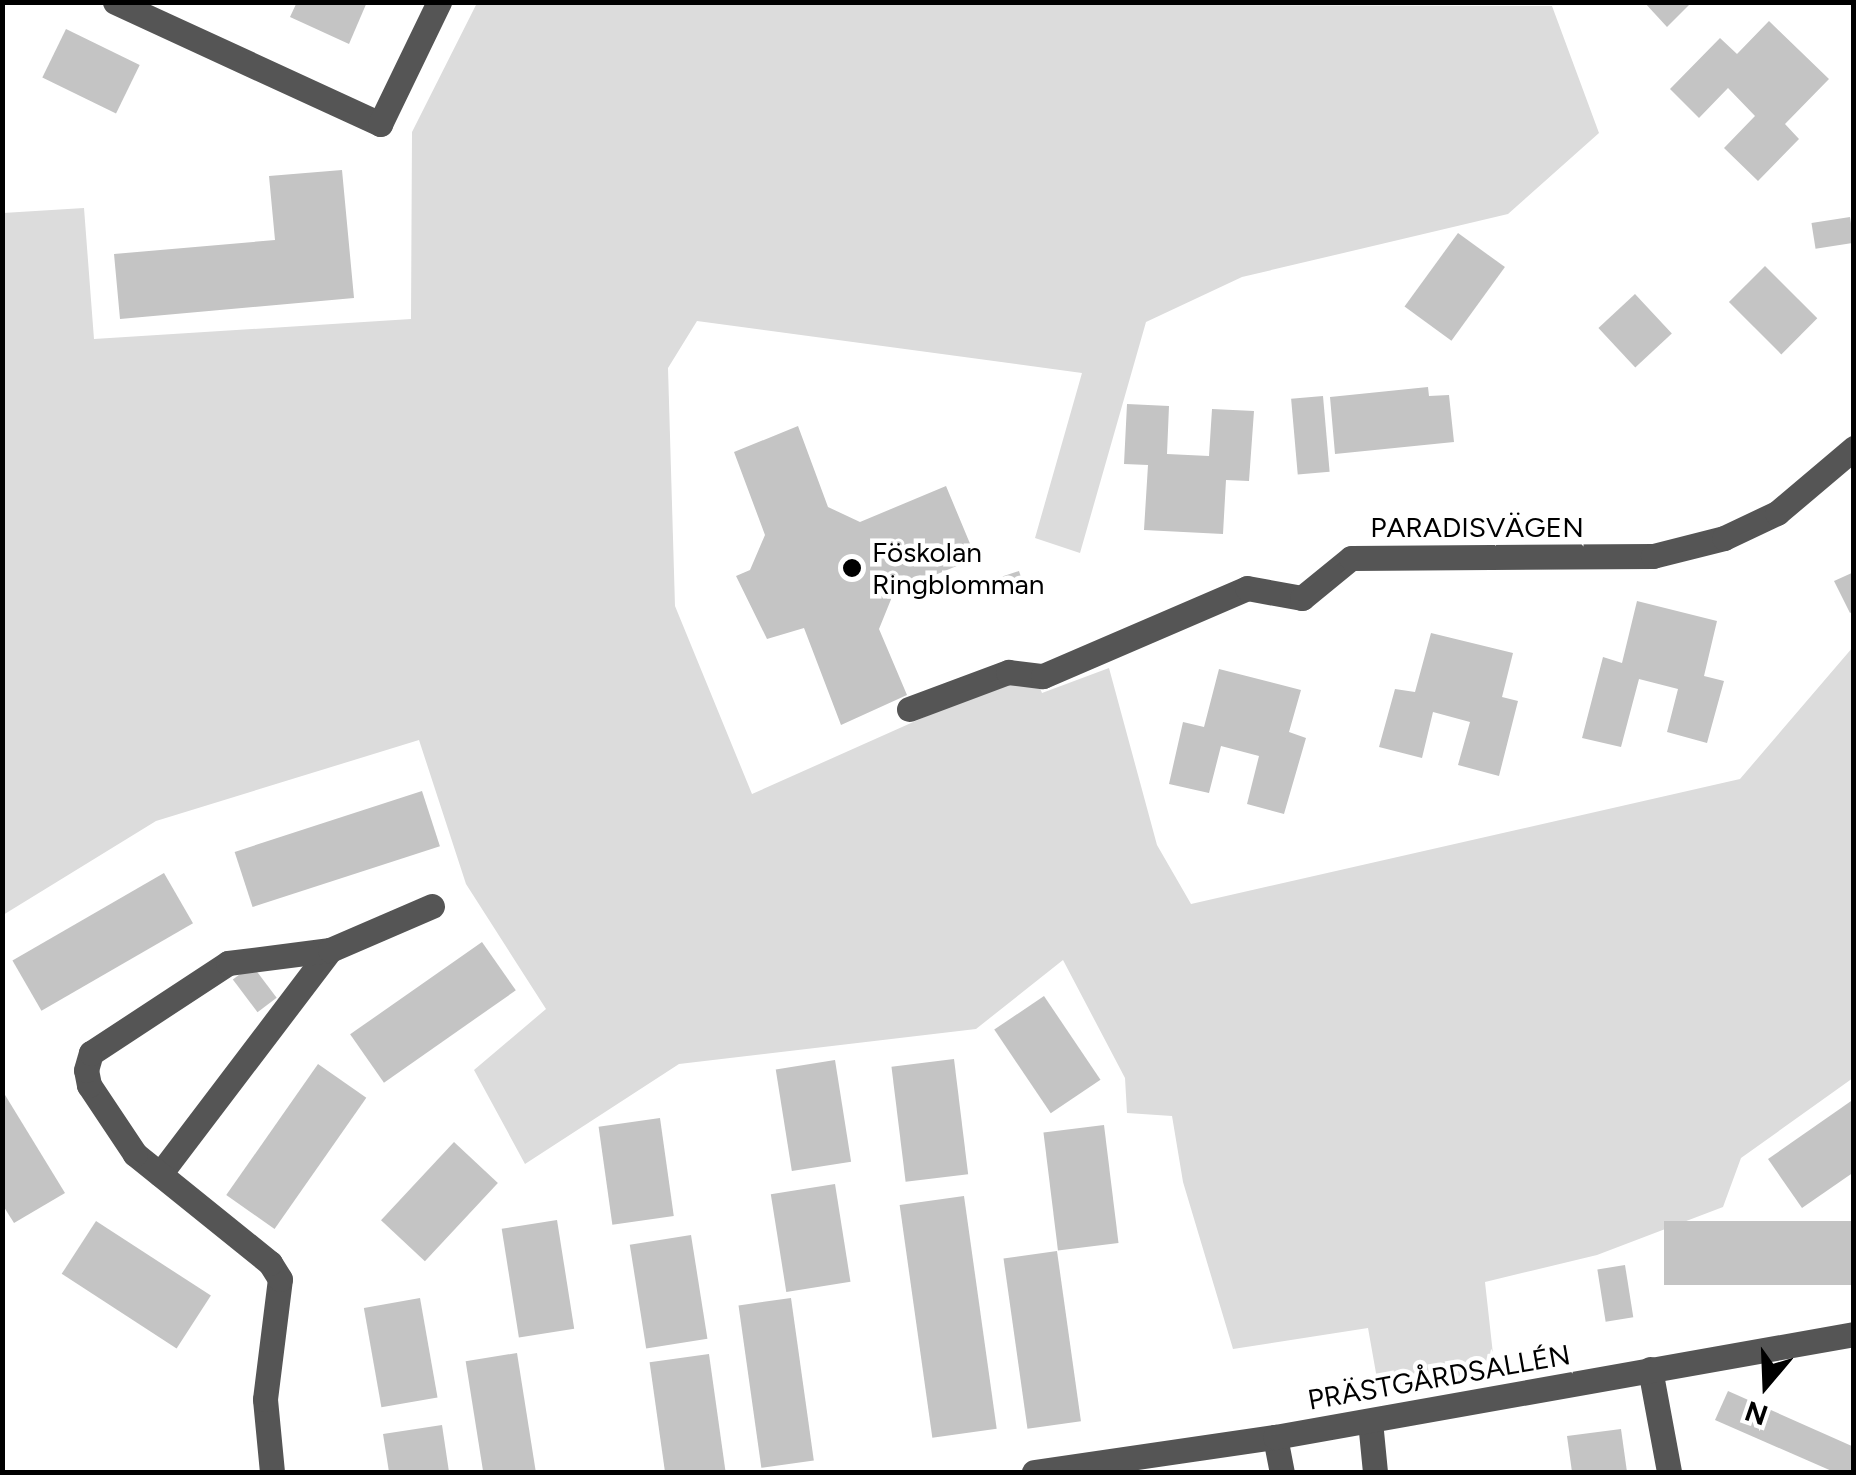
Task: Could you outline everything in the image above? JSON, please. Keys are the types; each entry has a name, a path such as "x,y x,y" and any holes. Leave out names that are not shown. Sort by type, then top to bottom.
{"street":[{"path":"115,2 380,124 439,2"},
{"name":"PARADISVÄGEN","path":"909,708 1008,672 1043,676 1247,588 1302,598 1351,558 1652,556 1724,538 1776,513 1854,448"},
{"path":"272,1472 266,1398 280,1279 270,1263 135,1154 89,1085 91,1053 228,963 330,950 432,906"},
{"path":"160,1174 330,950"},
{"name":"PRÄSTGÅRDSALLÉN","path":"1034,1472 1275,1437 1854,1334"},
{"path":"1650,1370 1669,1472"},
{"path":"1370,1421 1375,1472"},
{"path":"1275,1437 1282,1472"}],"shaded area":[{"path":"477,3 1552,6 1599,133 1508,214 1242,277 1146,322 1080,553 1035,538 1082,373 697,321 668,368 675,606 752,794 1032,669 1042,693 1109,668 1157,845 1191,904 1740,779 1853,647 1853,1078 1741,1158 1723,1207 1597,1255 1485,1282 1495,1372 1379,1390 1368,1328 1233,1349 1183,1182 1172,1116 1127,1113 1125,1078 1063,960 976,1029 679,1064 525,1164 474,1070 546,1009 466,884 419,740 156,821 3,915 3,213 84,208 94,339 411,319 412,132"}],"building":[{"path":"297,2 367,2 349,44 290,17"},
{"path":"1644,2 1692,2 1667,27"},
{"path":"1769,21 1829,79 1785,124 1799,139 1758,181 1724,148 1755,116 1728,88 1699,118 1670,89 1720,38 1737,54"},
{"path":"66,29 140,65 116,113 42,78"},
{"path":"342,170 354,298 120,319 114,254 275,240 269,176"},
{"path":"1850,217 1854,243 1816,249 1811,223"},
{"path":"1458,233 1505,267 1451,341 1405,307"},
{"path":"1765,266 1817,318 1781,354 1729,302"},
{"path":"1635,294 1672,333 1635,368 1598,328"},
{"path":"1428,387 1429,396 1449,395 1454,442 1335,454 1330,397"},
{"path":"1323,396 1330,472 1298,474 1291,399"},
{"path":"1127,404 1169,406 1167,454 1209,456 1212,409 1254,411 1249,481 1226,480 1223,534 1144,530 1148,465 1124,464"},
{"path":"798,426 828,507 860,522 946,486 976,558 894,592 879,629 907,695 841,725 804,628 767,639 736,576 750,570 765,535 734,452"},
{"path":"1019,571 1025,590 1006,596 1000,577"},
{"path":"1854,572 1854,611 1850,613 1834,581"},
{"path":"1637,601 1717,621 1704,676 1724,681 1707,743 1667,732 1678,689 1639,679 1621,747 1582,738 1603,657 1622,663"},
{"path":"1431,633 1513,653 1502,697 1518,701 1499,776 1458,765 1470,722 1433,712 1422,758 1379,747 1395,689 1415,692"},
{"path":"1219,669 1301,690 1289,732 1306,738 1284,814 1247,804 1259,756 1221,746 1209,793 1169,784 1183,722 1204,727"},
{"path":"422,791 440,846 253,907 235,852"},
{"path":"164,873 193,923 41,1011 12,960"},
{"path":"482,942 516,990 384,1083 350,1034"},
{"path":"252,965 277,998 258,1012 233,979"},
{"path":"1044,996 1100,1080 1051,1113 994,1030"},
{"path":"954,1059 968,1174 906,1182 891,1067"},
{"path":"835,1060 851,1162 792,1171 776,1069"},
{"path":"318,1064 366,1098 275,1229 226,1195"},
{"path":"2,1090 65,1193 14,1223 2,1204"},
{"path":"1854,1099 1854,1172 1802,1208 1768,1159"},
{"path":"660,1118 674,1216 612,1225 599,1127"},
{"path":"1104,1125 1119,1243 1058,1251 1043,1132"},
{"path":"454,1142 498,1183 425,1261 381,1220"},
{"path":"835,1184 850,1282 786,1292 771,1194"},
{"path":"964,1196 997,1429 932,1438 900,1205"},
{"path":"557,1220 574,1329 519,1337 502,1229"},
{"path":"96,1221 211,1296 177,1348 62,1274"},
{"path":"1664,1221 1854,1221 1854,1285 1664,1285"},
{"path":"691,1235 707,1339 646,1348 630,1245"},
{"path":"1057,1251 1081,1421 1027,1429 1004,1259"},
{"path":"1625,1265 1633,1317 1606,1322 1597,1269"},
{"path":"420,1298 438,1397 381,1407 364,1308"},
{"path":"791,1298 814,1460 761,1468 739,1305"},
{"path":"517,1353 536,1472 483,1472 466,1361"},
{"path":"709,1354 726,1472 665,1472 650,1362"},
{"path":"1728,1391 1854,1447 1854,1472 1834,1472 1715,1420"},
{"path":"442,1425 449,1472 389,1472 383,1434"},
{"path":"1621,1429 1627,1472 1572,1472 1567,1436"}],"place":[{"name":"Föskolan Ringblomman","path":"852,568"}]}
